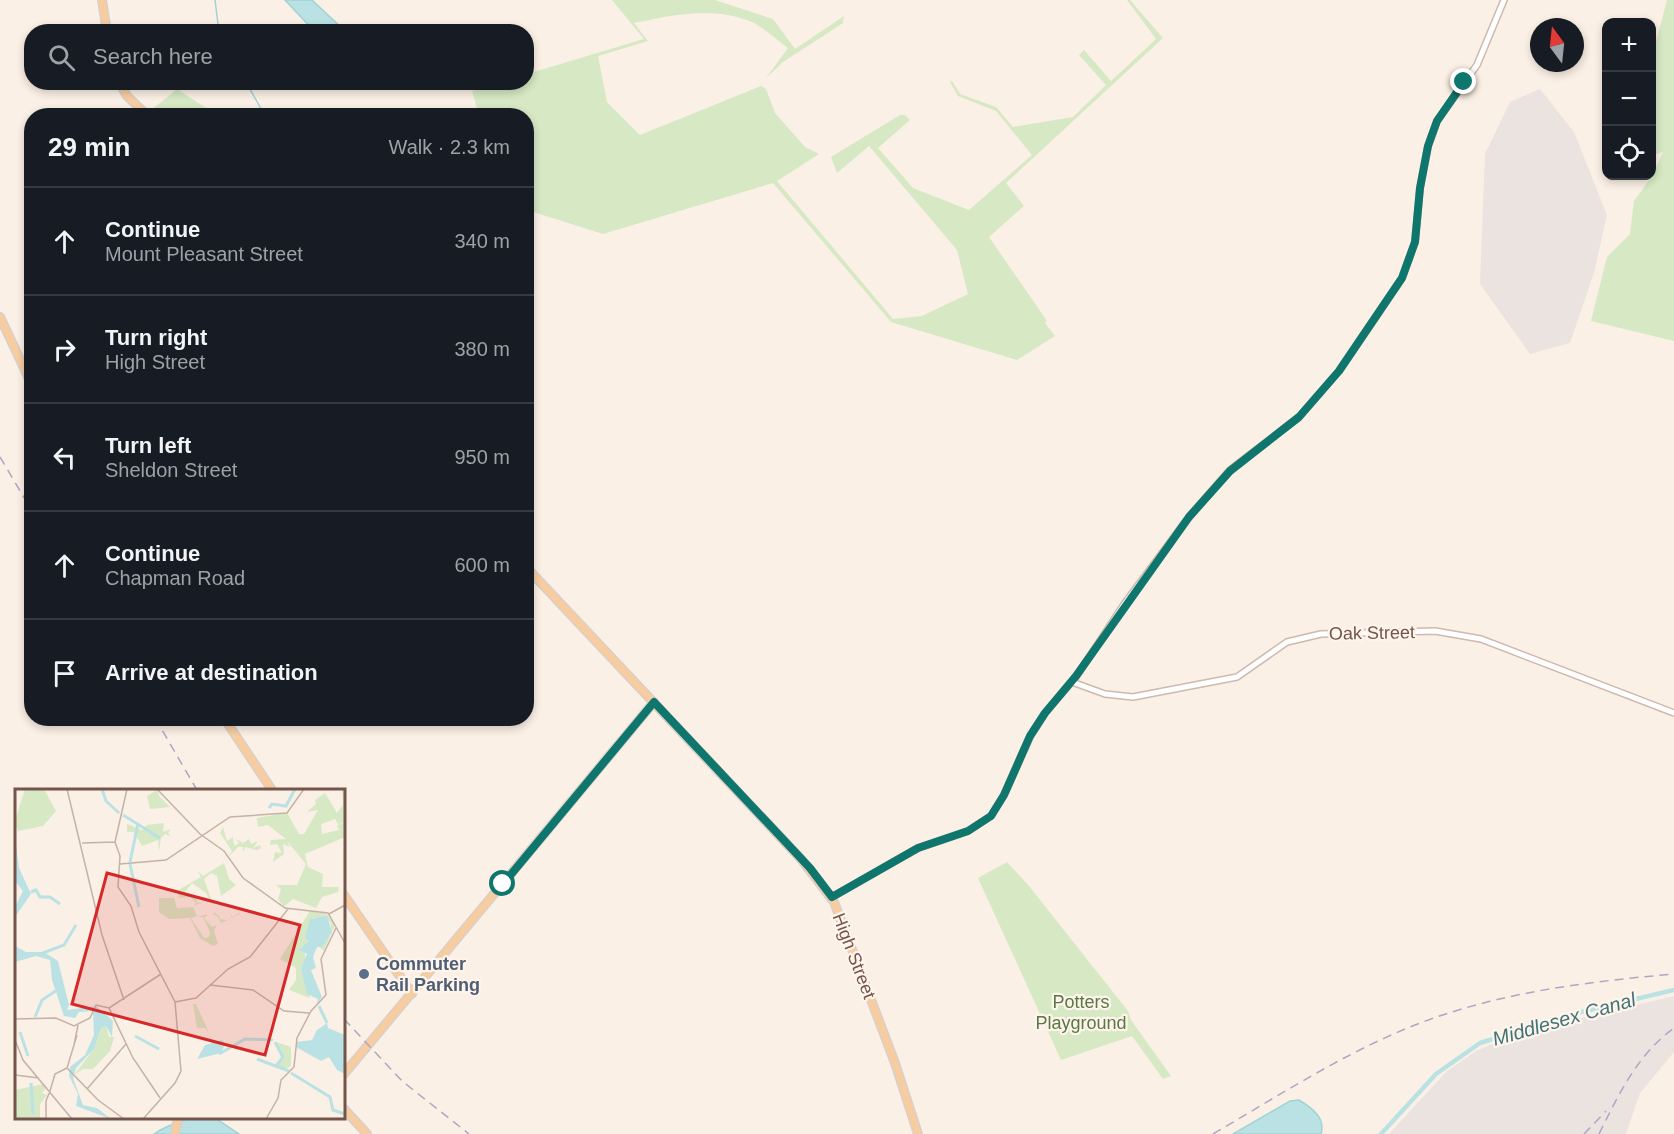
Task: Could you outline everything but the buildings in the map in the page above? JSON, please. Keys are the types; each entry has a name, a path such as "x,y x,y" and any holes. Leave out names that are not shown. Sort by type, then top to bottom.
{"main road":[{"path":"102,0 106,24"},
{"path":"124,90 141,108"},
{"path":"0,317 24,368"},
{"name":"High Street","path":"534,575 806,864 832,897 892,1055 918,1134"},
{"path":"345,1073 654,702"},
{"path":"229,726 271,789"},
{"path":"345,896 412,994"},
{"path":"345,1111 367,1134"},
{"path":"175,1134 177,1120"}],"street":[{"path":"832,897 918,848 968,831 986,821 1004,795 1035,729 1072,682 1189,517 1230,471 1305,411 1339,371 1402,278 1415,242 1420,188 1428,146 1437,121 1477,65 1504,0"},
{"name":"Oak Street","path":"1072,682 1121,698 1133,697 1237,677 1280,646 1313,636 1342,632 1435,631 1481,639 1674,713"}],"shaded area":[{"path":"1540,89 1574,132 1607,215 1594,273 1570,343 1530,354 1480,284 1485,154 1510,102"},
{"path":"1674,996 1674,1052 1640,1093 1626,1134 1389,1134 1446,1072 1476,1051 1518,1033"}],"green space":[{"path":"612,0 715,0 773,19 795,49 844,16 843,23 783,62 766,78 788,48 754,23 724,14 694,13 634,23 648,41 598,56 607,102 640,135 761,86 766,89 775,113 805,147 819,154 777,181 893,319 922,316 968,294 957,250 869,146 837,173 831,157 900,115 905,115 910,120 878,148 913,188 969,210 1032,155 996,111 958,96 950,82 952,81 960,94 996,107 1013,127 1073,117 1106,85 1079,55 1084,50 1111,81 1156,39 1127,0 1130,0 1163,38 1006,183 1024,206 989,237 1055,336 1017,360 891,322 773,183 603,234 534,212 534,108 477,108 472,91 534,90 534,72 644,39"},
{"path":"1667,0 1674,0 1674,341 1591,321 1607,257 1630,234 1634,201 1649,180 1656,180 1656,167 1663,152 1656,154 1656,42"},
{"path":"179,90 206,108 154,108"},
{"name":"Potters Playground","path":"1007,862 1029,886 1128,1011 1131,1020 1171,1076 1163,1079 1132,1036 1061,1060 978,878"}],"water":[{"path":"285,0 312,0 338,24 307,24"},
{"path":"1299,1100 1320,1118 1321,1134 1233,1134 1290,1101"},
{"path":"187,1119 216,1119 239,1134 154,1134"}],"waterway":[{"path":"215,0 218,24"},
{"path":"250,90 261,108"},
{"name":"Middlesex Canal","path":"1381,1134 1436,1074 1480,1043 1581,1012 1674,990"}],"railway":[{"path":"0,457 24,498"},
{"path":"160,726 196,789"},
{"path":"1213,1134 1359,1050 1442,1015 1507,997 1573,985 1674,974"},
{"path":"345,1020 402,1081 469,1134"},
{"path":"1599,1134 1639,1063 1649,1050 1674,1028"},
{"path":"1584,1134 1606,1111"}],"place":[{"name":"Commuter Rail Parking","path":"364,974"}],"route":[{"path":"503,884 654,702 810,868 832,897 918,848 968,831 986,821 1004,795 1030,736 1045,713 1076,676 1125,603 1189,517 1230,471 1311,405 1339,371 1390,298 1402,278 1413,250 1417,232 1420,188 1428,146 1437,121 1464,82"}]}
